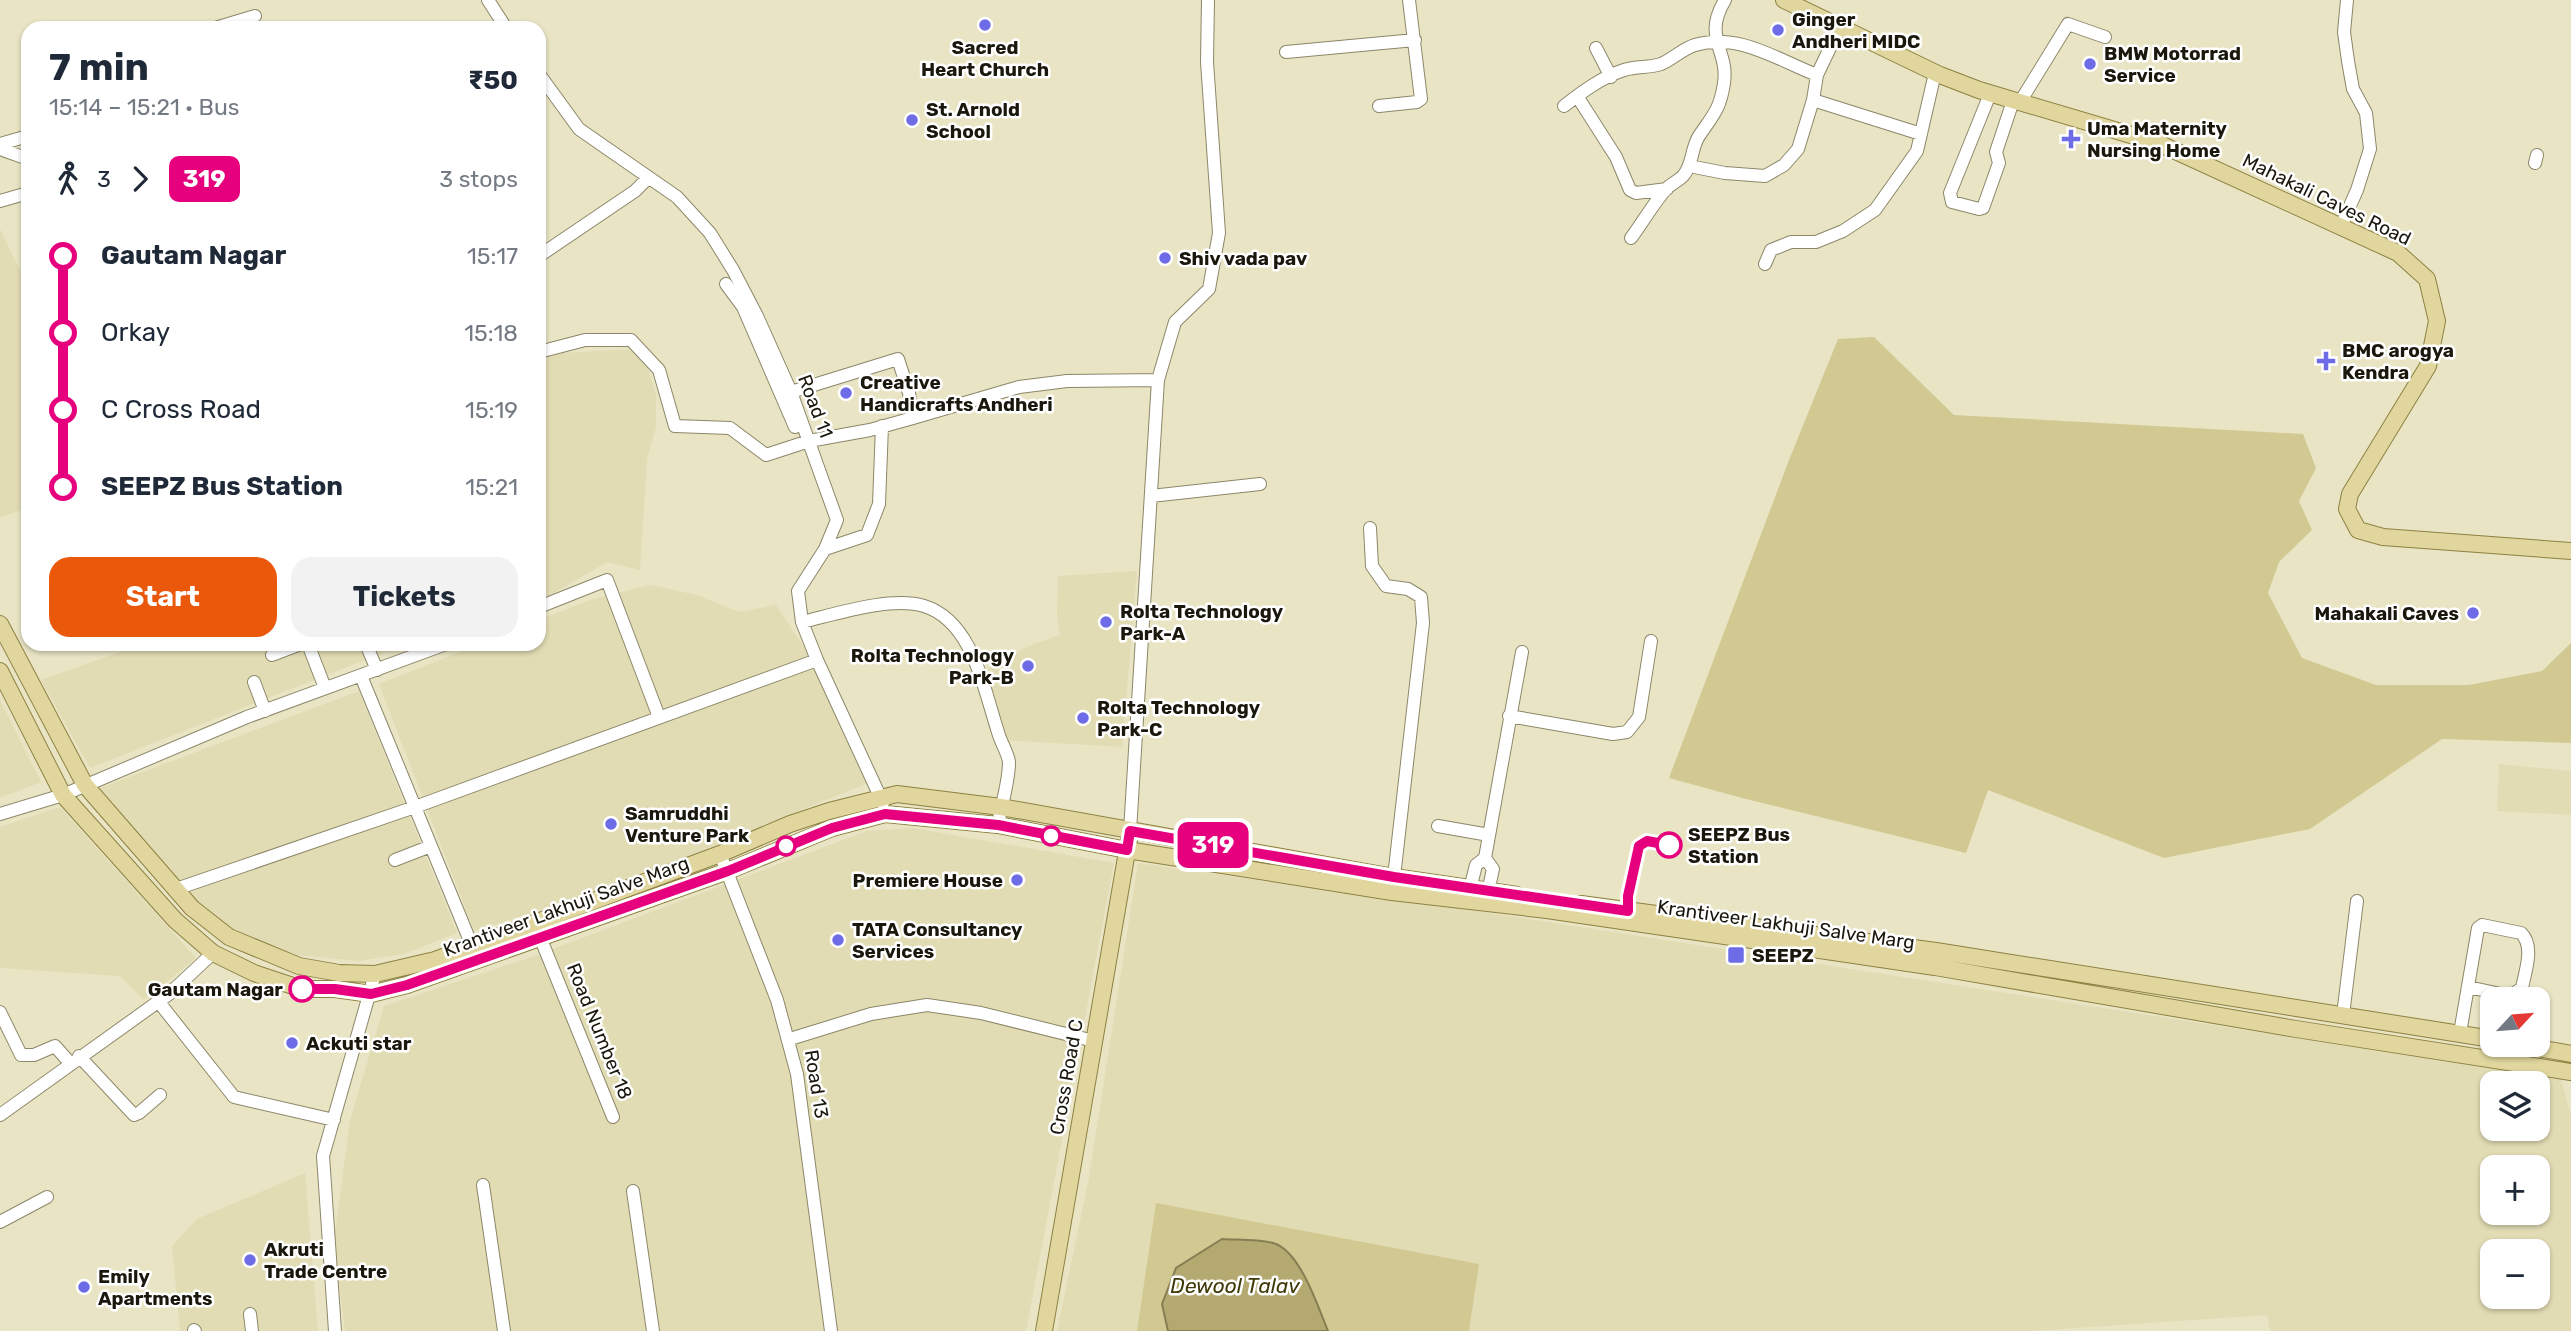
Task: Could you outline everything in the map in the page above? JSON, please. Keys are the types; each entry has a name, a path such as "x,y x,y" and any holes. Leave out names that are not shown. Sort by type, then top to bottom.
{"main road":[{"name":"Mahakali Caves Road","path":"1784,0 1935,73 1990,94 2158,143 2398,253 2427,279 2437,321 2428,366 2350,494 2347,509 2358,530 2383,537 2571,551"},
{"name":"Krantiveer Lakhuji Salve Marg","path":"0,624 5,646 85,785 192,908 229,936 299,966 339,973 375,974 541,937 728,871 832,828 885,814 998,825 1127,850 1392,892 1936,959 2343,1015 2480,1037"},
{"name":"Krantiveer Lakhuji Salve Marg","path":"0,671 63,794 174,920 213,953 254,973 302,989 335,989 371,994 407,985 533,922 720,854 790,824 898,794 1001,807 1394,877 1936,959 2296,1029 2571,1072"},
{"name":"Cross Road C","path":"1044,1331 1130,831"},
{"path":"2550,1050 2571,1054"}],"street":[{"path":"488,0 502,21"},
{"path":"1130,831 1158,380 1175,322 1209,289 1219,233 1207,62 1208,0"},
{"path":"1380,106 1417,102 1421,99 1409,0"},
{"path":"1631,238 1667,189 1683,176 1697,139 1717,113 1724,81 1724,66 1715,40 1716,18 1725,0"},
{"path":"2341,226 2357,190 2370,149 2366,114 2353,89 2348,61 2344,32 2347,0"},
{"path":"238,21 255,16"},
{"path":"1990,94 1950,193 1952,202 1979,209 1983,208 1999,163 1996,152 2017,102 2068,24 2105,37"},
{"path":"1689,166 1725,173 1765,176 1784,165 1798,149 1813,100 1817,75 1840,27"},
{"path":"1286,52 1415,40"},
{"path":"1564,106 1625,70 1662,64 1691,46 1715,40 1758,50 1817,75"},
{"path":"1596,48 1611,77"},
{"path":"1765,264 1771,250 1791,242 1816,242 1843,231 1875,210 1916,152 1935,73"},
{"name":"Road 11","path":"546,84 579,129 677,197 710,233 757,316 791,393 806,442 837,520 825,548 798,591 803,622 817,660 881,798 885,814"},
{"path":"1577,96 1616,157 1630,190 1636,193 1667,189"},
{"path":"1813,100 1921,134"},
{"path":"0,144 21,138"},
{"path":"0,149 21,156"},
{"path":"546,252 635,191 648,178"},
{"path":"0,201 21,194"},
{"path":"546,254 554,254 630,200 635,199 642,204"},
{"path":"726,284 743,307 806,442"},
{"path":"546,350 585,340 631,340 660,372 675,426 730,428 768,456 806,442 913,418 1019,387 1068,381 1158,380"},
{"path":"791,393 898,359 909,393 913,418"},
{"path":"825,548 867,535 879,504 882,426"},
{"path":"1151,496 1260,484"},
{"path":"1370,528 1372,566 1386,586 1408,589 1421,597 1423,623 1394,877"},
{"path":"546,604 607,580 659,717"},
{"path":"803,622 879,604 924,606 944,617 962,637 977,666 1009,759 998,825"},
{"path":"1509,716 1613,734 1627,732 1639,717 1651,641"},
{"path":"272,655 283,651"},
{"path":"311,651 325,688"},
{"path":"369,651 377,670"},
{"path":"0,814 63,794 265,710 427,651"},
{"path":"1470,889 1476,865 1485,858 1522,652"},
{"path":"176,890 415,807 817,660"},
{"path":"361,676 475,953"},
{"path":"254,682 265,710"},
{"path":"1438,826 1489,835"},
{"path":"396,860 431,846"},
{"name":"Road 13","path":"720,854 790,1039 831,1331"},
{"path":"1485,858 1493,869 1488,891"},
{"path":"2343,1015 2357,901"},
{"name":"Road Number 18","path":"533,922 613,1117"},
{"path":"2460,1034 2468,987 2479,927 2482,925 2508,930 2525,937 2529,947 2522,988 2517,993 2510,996 2468,987"},
{"path":"0,1115 158,1002 213,953"},
{"path":"332,1330 323,1156 375,974"},
{"path":"158,1002 234,1097 334,1120"},
{"path":"790,1039 871,1014 927,1005 981,1013 1094,1041"},
{"path":"0,1012 21,1055 34,1055 55,1046 75,1060 134,1115 139,1114 160,1095"},
{"path":"484,1185 504,1331"},
{"path":"633,1191 653,1331"},
{"path":"0,1222 47,1197"},
{"path":"250,1314 252,1331"}],"shaded area":[{"path":"0,229 21,272 21,510 0,517"},
{"path":"1874,337 1954,415 2303,434 2316,468 2299,501 2312,530 2279,562 2268,593 2302,658 2376,685 2469,685 2542,671 2571,643 2571,743 2442,739 2310,829 2164,858 1988,790 1966,853 1669,778 1789,460 1838,339"},
{"path":"632,349 647,366 656,394 656,427 647,459 640,570 607,562 546,596 546,357 562,353"},
{"path":"1137,571 1122,747 1002,740 987,669 1031,645 1060,635 1057,614 1058,576"},
{"path":"650,585 697,595 739,612 776,605 815,664 868,783 613,887 474,931 379,684 462,651 546,651 546,617 593,599"},
{"path":"122,651 388,651 90,768 41,680"},
{"path":"359,691 457,933 404,954 359,961 297,955 232,931 187,892 100,788"},
{"path":"0,700 41,782 0,798"},
{"path":"2499,764 2571,771 2571,815 2497,811"},
{"path":"60,807 196,958 144,1000 120,976 0,968 0,827"},
{"path":"912,828 1114,863 1026,1331 345,1331 334,1240 350,1120 384,1006 534,956 867,831"},
{"name":"SEEPZ","path":"1138,863 1477,911 2509,1071 2480,1071 2480,1141 2550,1141 2550,1077 2561,1079 2571,1115 2571,1331 2270,1331 2267,1315 2031,1331 1057,1331 1089,1178"},
{"path":"305,1173 318,1331 180,1331 172,1246 197,1219"},
{"path":"1156,1203 1479,1264 1469,1331 1328,1331 1302,1273 1275,1243 1162,1304 1168,1331 1137,1331"}],"water":[{"name":"Dewool Talav","path":"1222,1239 1254,1240 1273,1243 1283,1248 1300,1268 1328,1331 1168,1331 1162,1304 1176,1268"}],"bus line":[{"name":"319","path":"302,989 335,989 371,994 407,985 728,871 832,828 885,814 998,825 1127,850 1130,831 1394,877 1628,911 1628,896 1639,846 1647,841 1669,845"}],"place":[{"name":"Sacred Heart Church","path":"985,25"},
{"name":"Ginger Andheri MIDC","path":"1778,30"},
{"name":"BMW Motorrad Service","path":"2090,64"},
{"name":"St. Arnold School","path":"912,120"},
{"name":"Uma Maternity Nursing Home","path":"2071,139"},
{"name":"Shiv vada pav","path":"1165,258"},
{"name":"BMC arogya Kendra","path":"2326,361"},
{"name":"Creative Handicrafts Andheri","path":"846,393"},
{"name":"Mahakali Caves","path":"2473,613"},
{"name":"Rolta Technology Park-A","path":"1106,622"},
{"name":"Rolta Technology Park-B","path":"1028,666"},
{"name":"Rolta Technology Park-C","path":"1083,718"},
{"name":"Samruddhi Venture Park","path":"611,824"},
{"name":"SEEPZ Bus Station","path":"1669,845"},
{"name":"Premiere House","path":"1017,880"},
{"name":"TATA Consultancy Services","path":"838,940"},
{"name":"SEEPZ","path":"1736,955"},
{"name":"Gautam Nagar","path":"302,989"},
{"name":"Ackuti star","path":"292,1043"},
{"name":"Akruti Trade Centre","path":"250,1260"},
{"name":"Emily Apartments","path":"84,1287"}]}
